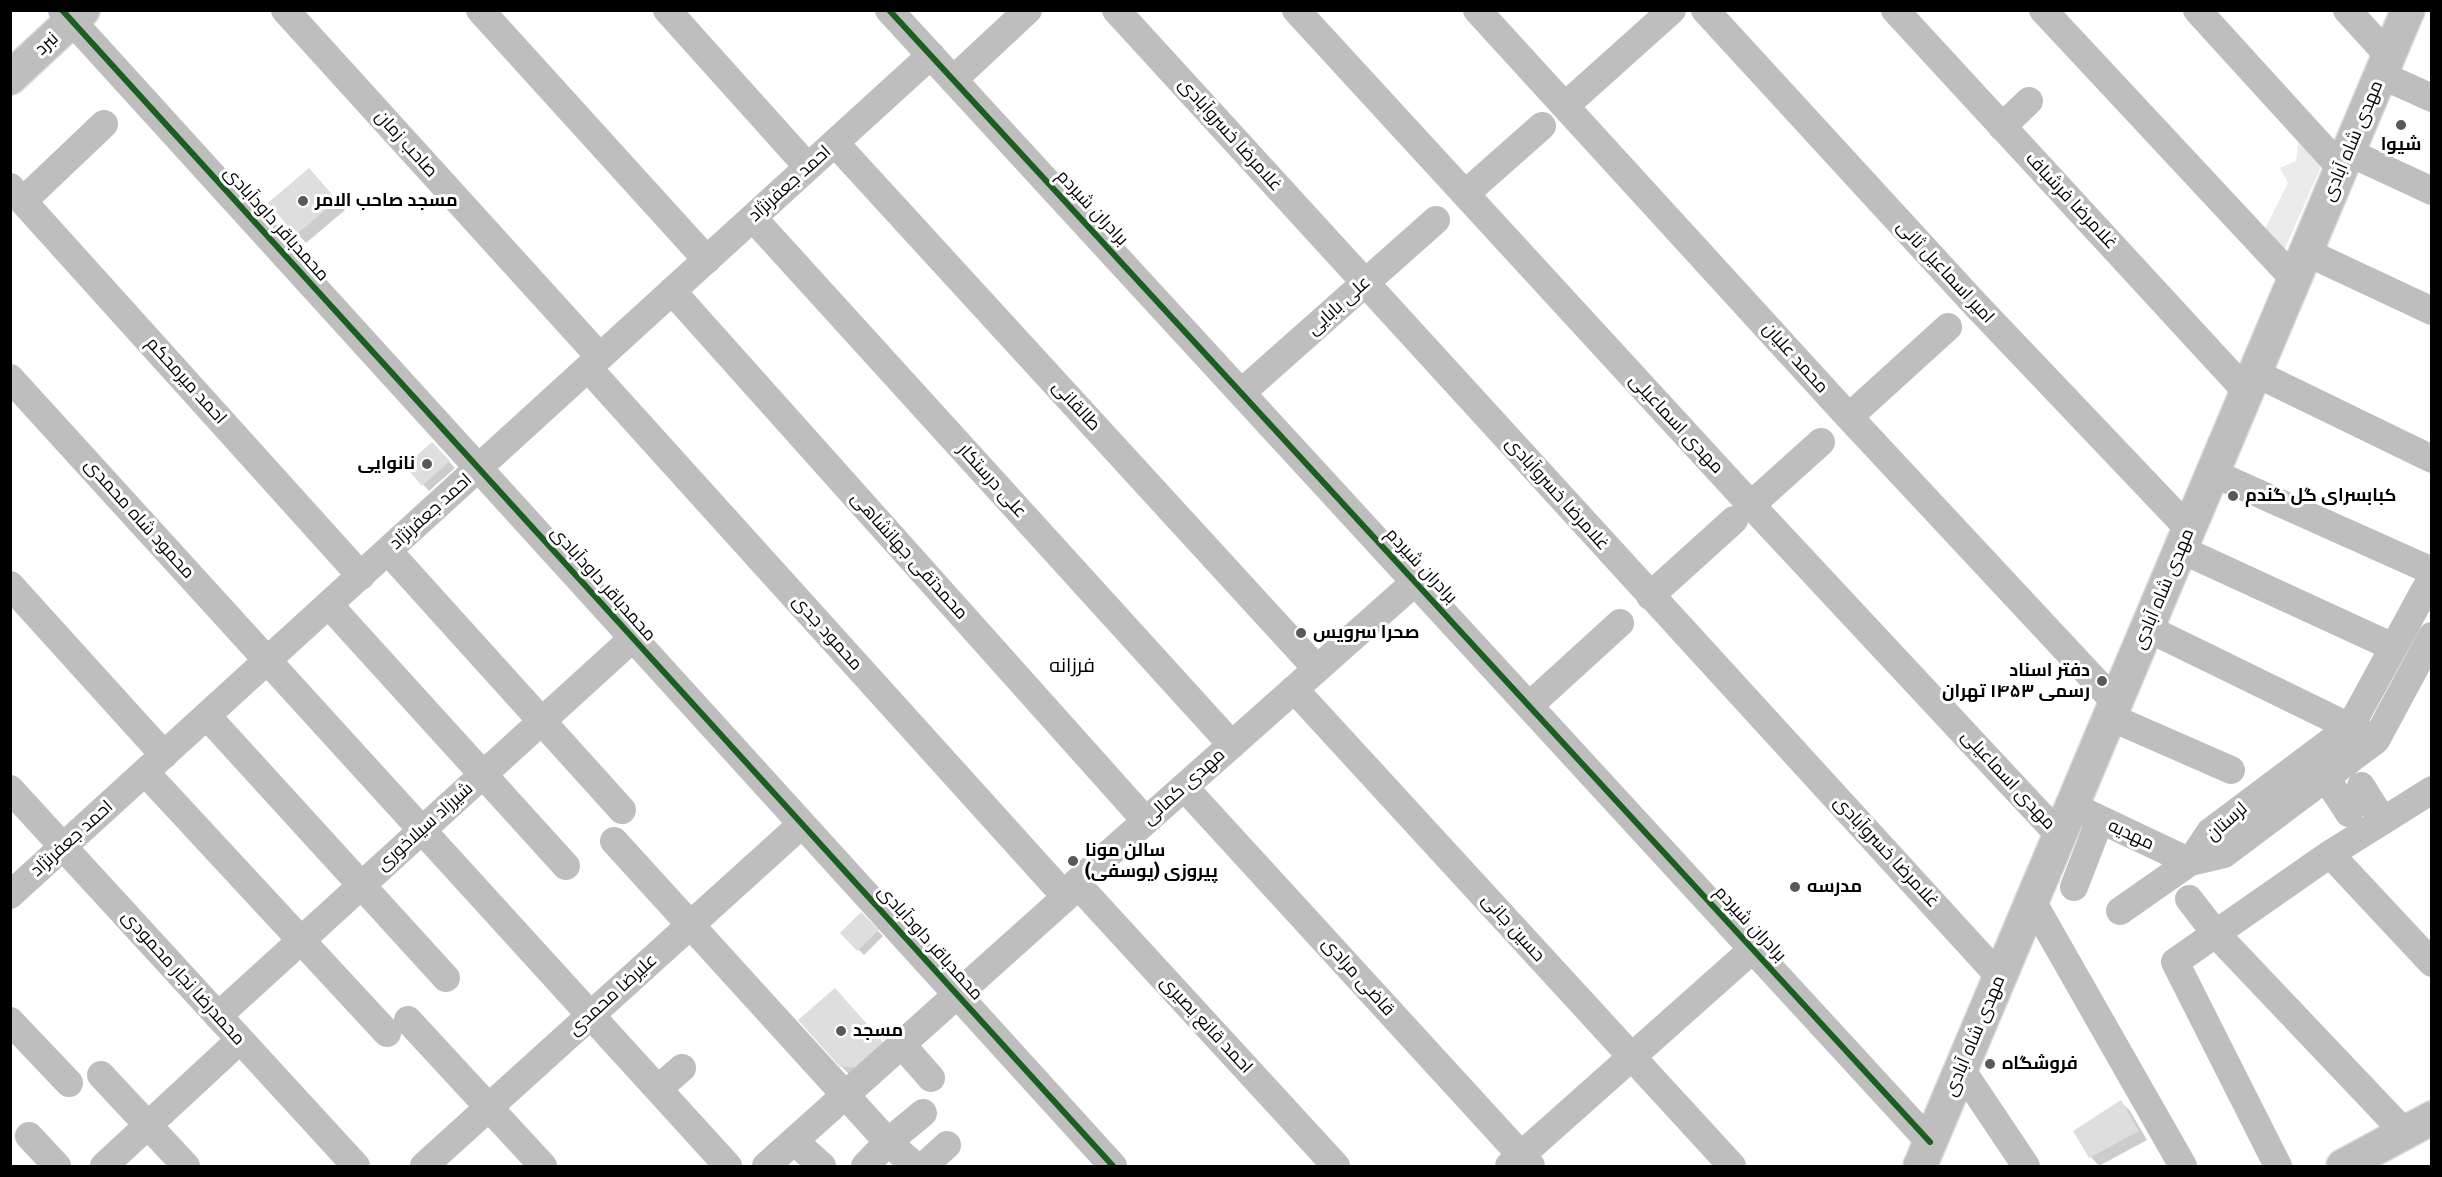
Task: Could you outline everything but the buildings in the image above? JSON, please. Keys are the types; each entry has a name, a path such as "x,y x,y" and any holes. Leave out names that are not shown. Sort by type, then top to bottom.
{"main road":[{"name":"مهدی شاه آبادی","path":"1925,1154 2060,836 2086,813 2113,710 2408,10"},
{"name":"نبرد","path":"10,78 72,14"},
{"path":"2365,1162 2418,1125"}],"street":[{"name":"صاحب زمان","path":"285,10 594,363"},
{"path":"480,10 707,260"},
{"path":"667,10 808,167"},
{"name":"برادران شیردم","path":"889,10 1753,949 1925,1154"},
{"path":"953,80 1028,10"},
{"name":"غلامرضا خسروآبادی","path":"1116,10 2000,977"},
{"name":"مهدی اسماعیلی","path":"1296,10 1465,194 1742,513 2060,836"},
{"name":"محمد علیان","path":"1478,10 2113,710"},
{"path":"1564,106 1672,10"},
{"name":"امیر اسماعیل ثانی","path":"1705,10 1974,303 2185,539"},
{"name":"غلامرضا فرشباف","path":"1894,10 2002,127 2251,382"},
{"path":"2043,10 2300,266 2432,311"},
{"path":"2198,10 2345,160 2432,191"},
{"path":"2347,10 2385,65 2432,98"},
{"name":"محمدباقر داودآبادی","path":"72,14 478,468 1113,1167"},
{"name":"احمد جعفرنژاد","path":"10,895 931,56"},
{"path":"2002,127 2029,101"},
{"path":"17,194 104,124"},
{"path":"1465,194 1542,126"},
{"name":"طالقانی","path":"835,143 1317,669"},
{"name":"احمد میرمحکم","path":"17,194 361,576"},
{"name":"علی درستکار","path":"753,218 1232,744"},
{"name":"علی بابایی","path":"1241,393 1436,220"},
{"name":"محمدتقی جهانشاهی","path":"672,291 1146,820"},
{"path":"1849,417 1948,327"},
{"name":"محمود جدی","path":"594,363 1071,890"},
{"name":"محمود شاه محمدی","path":"10,378 728,1167"},
{"path":"2251,382 2432,459"},
{"path":"1650,596 1821,442"},
{"path":"2213,473 2432,571"},
{"path":"2185,539 2393,647"},
{"path":"388,551 622,810"},
{"name":"لرستان","path":"2190,862 2210,832 2350,727 2432,577"},
{"name":"مهدی کمالی","path":"766,1167 1146,820 1415,582"},
{"path":"10,585 301,940 489,1107 543,1167"},
{"path":"329,605 566,866"},
{"path":"1529,706 1620,623"},
{"path":"2147,628 2376,740"},
{"name":"شیرزاد سیلاخوری","path":"218,1016 633,638"},
{"name":"لرستان","path":"2190,862 2224,854 2376,740 2427,658"},
{"name":"حسین جانی","path":"1294,689 1732,1167"},
{"path":"2113,710 2231,770"},
{"path":"207,716 446,978"},
{"path":"2326,778 2349,813"},
{"path":"2361,786 2383,820"},
{"name":"قاضی مرادی","path":"1184,787 1520,1163"},
{"name":"محمدرضا نجار محمودی","path":"10,789 356,1167"},
{"path":"2278,1167 2175,962 2330,854 2432,790"},
{"path":"2074,887 2086,813"},
{"name":"مهدیه","path":"2086,813 2190,862"},
{"name":"علیرضا محمدی","path":"423,1167 802,824"},
{"path":"614,841 888,1142 915,1167"},
{"path":"2330,854 2432,963"},
{"path":"2120,911 2190,862"},
{"name":"احمد قانع بصیری","path":"1071,890 1336,1167"},
{"path":"2189,899 2216,934 2418,1125"},
{"path":"2032,901 2183,1167"},
{"path":"1520,1163 1632,1057 1753,949"},
{"path":"10,1021 69,1083"},
{"path":"104,1167 240,1040"},
{"path":"902,1045 930,1078"},
{"path":"658,1089 682,1068"},
{"path":"1961,1069 2026,1167"},
{"path":"101,1075 186,1167"},
{"path":"865,1167 888,1142 923,1113"},
{"path":"29,1136 57,1167"},
{"path":"794,1141 822,1167"},
{"path":"924,1167 947,1145"}],"shaded area":[{"path":"2298,142 2321,167 2283,253 2265,229 2288,183 2280,168 2296,161"}],"cycle path":[{"path":"62,10 1113,1166"},
{"path":"889,10 1930,1142"}],"place":[{"name":"شیوا","path":"2401,125"},
{"name":"مسجد صاحب الامر","path":"303,201"},
{"name":"نانوایی","path":"427,464"},
{"name":"کبابسرای گل گندم","path":"2233,496"},
{"name":"صحرا سرویس","path":"1301,633"},
{"name":"دفتر اسناد رسمی ۱۴۵۳ تهران","path":"2102,681"},
{"name":"سالن مونا پیروزی (یوسفی)","path":"1073,861"},
{"name":"مدرسه","path":"1795,887"},
{"name":"مسجد","path":"841,1031"},
{"name":"فروشگاه","path":"1990,1064"}],"district":[{"name":"فرزانه","path":"1072,666"}]}
